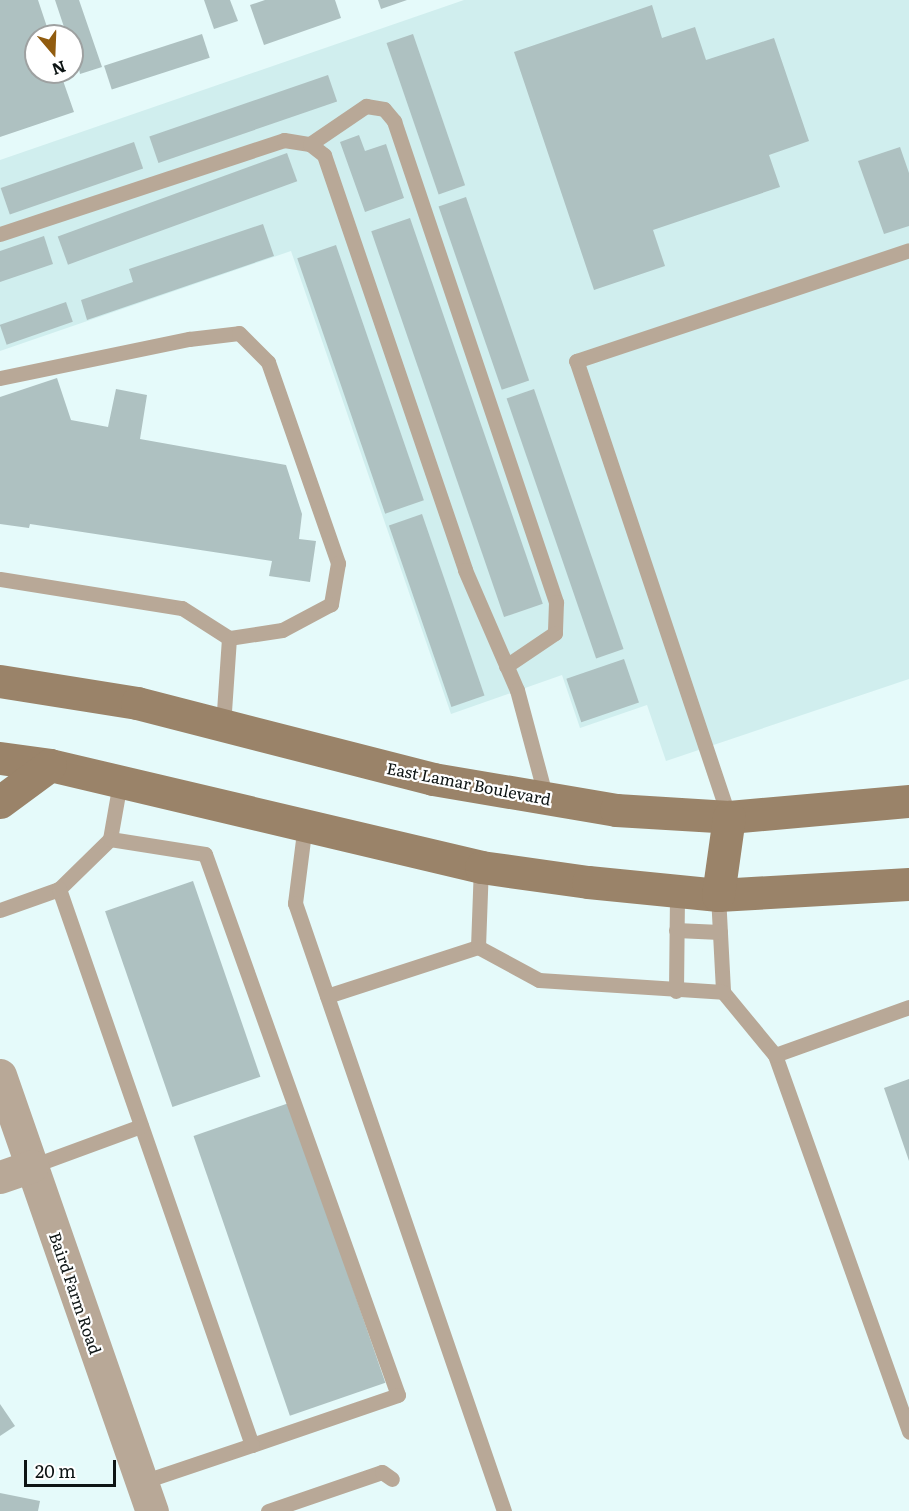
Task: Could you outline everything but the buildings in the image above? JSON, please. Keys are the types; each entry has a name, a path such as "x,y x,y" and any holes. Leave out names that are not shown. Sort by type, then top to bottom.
{"main road":[{"name":"East Lamar Boulevard","path":"0,681 137,703 433,779 616,810 729,817 909,801"},
{"path":"0,758 50,765 482,867 718,895 909,884"},
{"path":"0,802 50,765"},
{"path":"718,895 729,817"}],"street":[{"name":"Baird Farm Road","path":"0,1075 147,1497"},
{"path":"0,1177 32,1166"}],"lane":[{"path":"310,144 366,106 384,109 394,121 556,603 555,633 506,666"},
{"path":"0,234 284,140 310,144 324,155 465,570 517,690 546,798"},
{"path":"729,817 576,361 909,250"},
{"path":"0,378 189,339 239,333 267,362 338,563 331,604 282,630 229,638 182,608 0,579"},
{"path":"224,725 229,638"},
{"path":"0,910 59,889 110,839 120,782"},
{"path":"305,824 295,903 504,1511"},
{"path":"110,839 205,854 398,1395 252,1445 147,1497"},
{"path":"478,947 482,867"},
{"path":"59,889 252,1445"},
{"path":"676,991 677,891"},
{"path":"718,895 723,992 775,1055 909,1432"},
{"path":"676,930 720,932"},
{"path":"327,996 478,947 539,980 676,991 723,992"},
{"path":"775,1055 909,1007"},
{"path":"32,1166 141,1126"},
{"path":"268,1511 382,1472 392,1479"}],"shaded area":[{"path":"464,0 909,0 909,679 666,761 647,705 580,728 562,675 451,714 291,251 0,351 0,160"}]}
